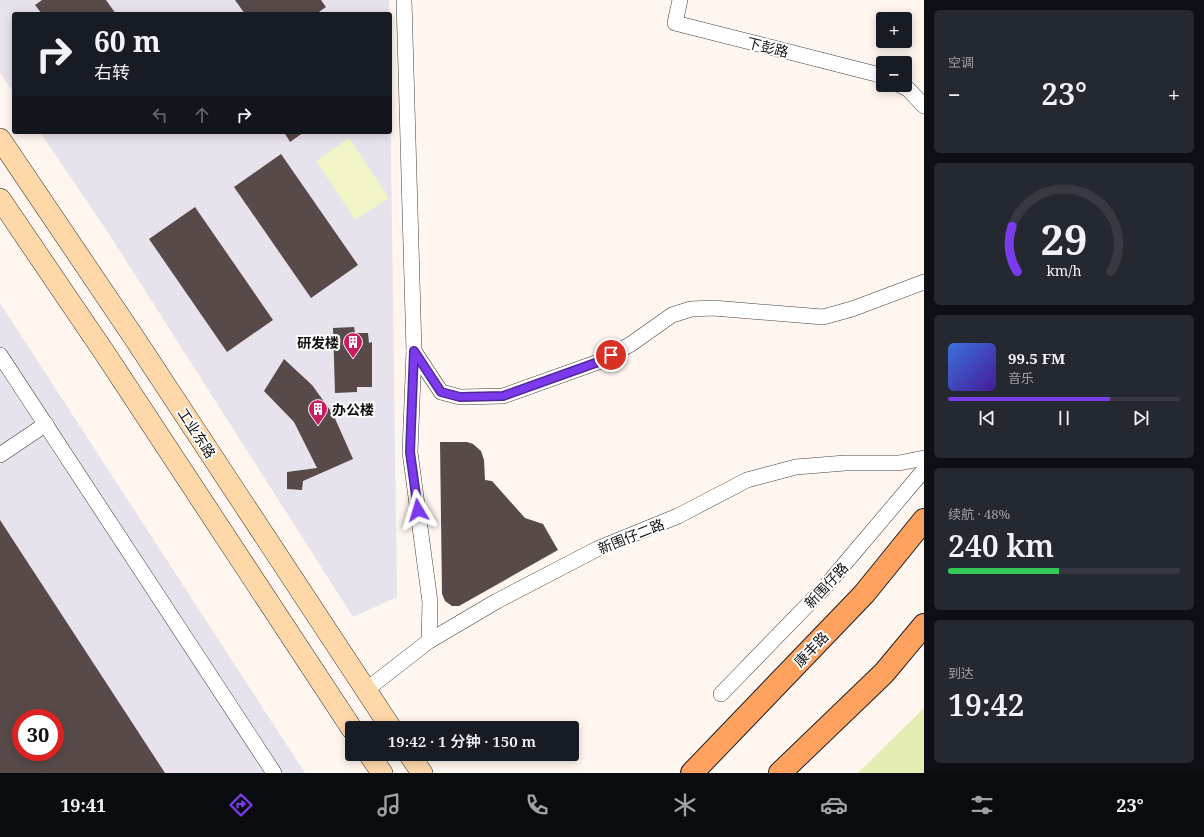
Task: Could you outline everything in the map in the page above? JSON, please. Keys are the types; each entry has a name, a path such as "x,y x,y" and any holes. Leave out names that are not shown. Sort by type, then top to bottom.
{"main road":[{"name":"工业东路","path":"0,140 138,343 387,721"},
{"path":"0,199 106,355 347,721"},
{"name":"康丰路","path":"692,773 864,594 924,520"},
{"path":"780,773 884,673 924,625"},
{"path":"374,761 382,773"},
{"path":"414,761 422,773"}],"street":[{"path":"404,0 414,351 410,452 430,602 429,641"},
{"name":"下彭路","path":"680,0 675,23 876,74"},
{"path":"912,92 924,106"},
{"path":"414,351 441,392 460,397 503,396 601,361 631,344 672,315 691,309 713,308 823,317 852,309 924,282"},
{"path":"0,355 274,773"},
{"path":"0,454 46,424"},
{"name":"新围仔二路","path":"366,690 429,641 497,601 597,549 678,516 747,480 796,467 845,463 899,463 924,458"},
{"name":"新围仔路","path":"721,694 825,587 924,470"}],"shaded area":[{"path":"0,0 389,0 389,12 12,12 12,90 0,73"},
{"path":"41,134 391,134 397,597 353,617 109,234"},
{"path":"0,303 305,773 0,773"}],"green space":[{"path":"349,138 389,198 355,220 316,161"},
{"path":"924,708 924,773 858,773"}],"building":[{"path":"42,0 106,0 115,12 40,12 35,5"},
{"path":"235,0 321,0 326,7 319,12 244,12"},
{"path":"285,134 301,134 290,142"},
{"path":"281,154 358,265 311,298 234,187"},
{"path":"195,207 273,320 227,352 149,239"},
{"name":"研发楼","path":"354,327 355,333 368,333 369,343 372,342 372,387 357,387 357,392 335,393 333,328"},
{"name":"办公楼","path":"284,359 312,385 333,414 353,459 303,481 302,490 287,489 287,472 317,468 294,422 264,391"},
{"path":"440,442 467,442 473,444 481,451 484,460 485,480 492,481 525,518 543,524 558,550 459,606 452,606 445,601 442,594"},
{"path":"0,520 165,773 0,773"}],"place":[{"name":"研发楼","path":"353,359"},
{"name":"办公楼","path":"318,426"}],"route":[{"path":"418,510 410,452 414,351 441,392 460,397 503,396 601,361 611,355"}]}
